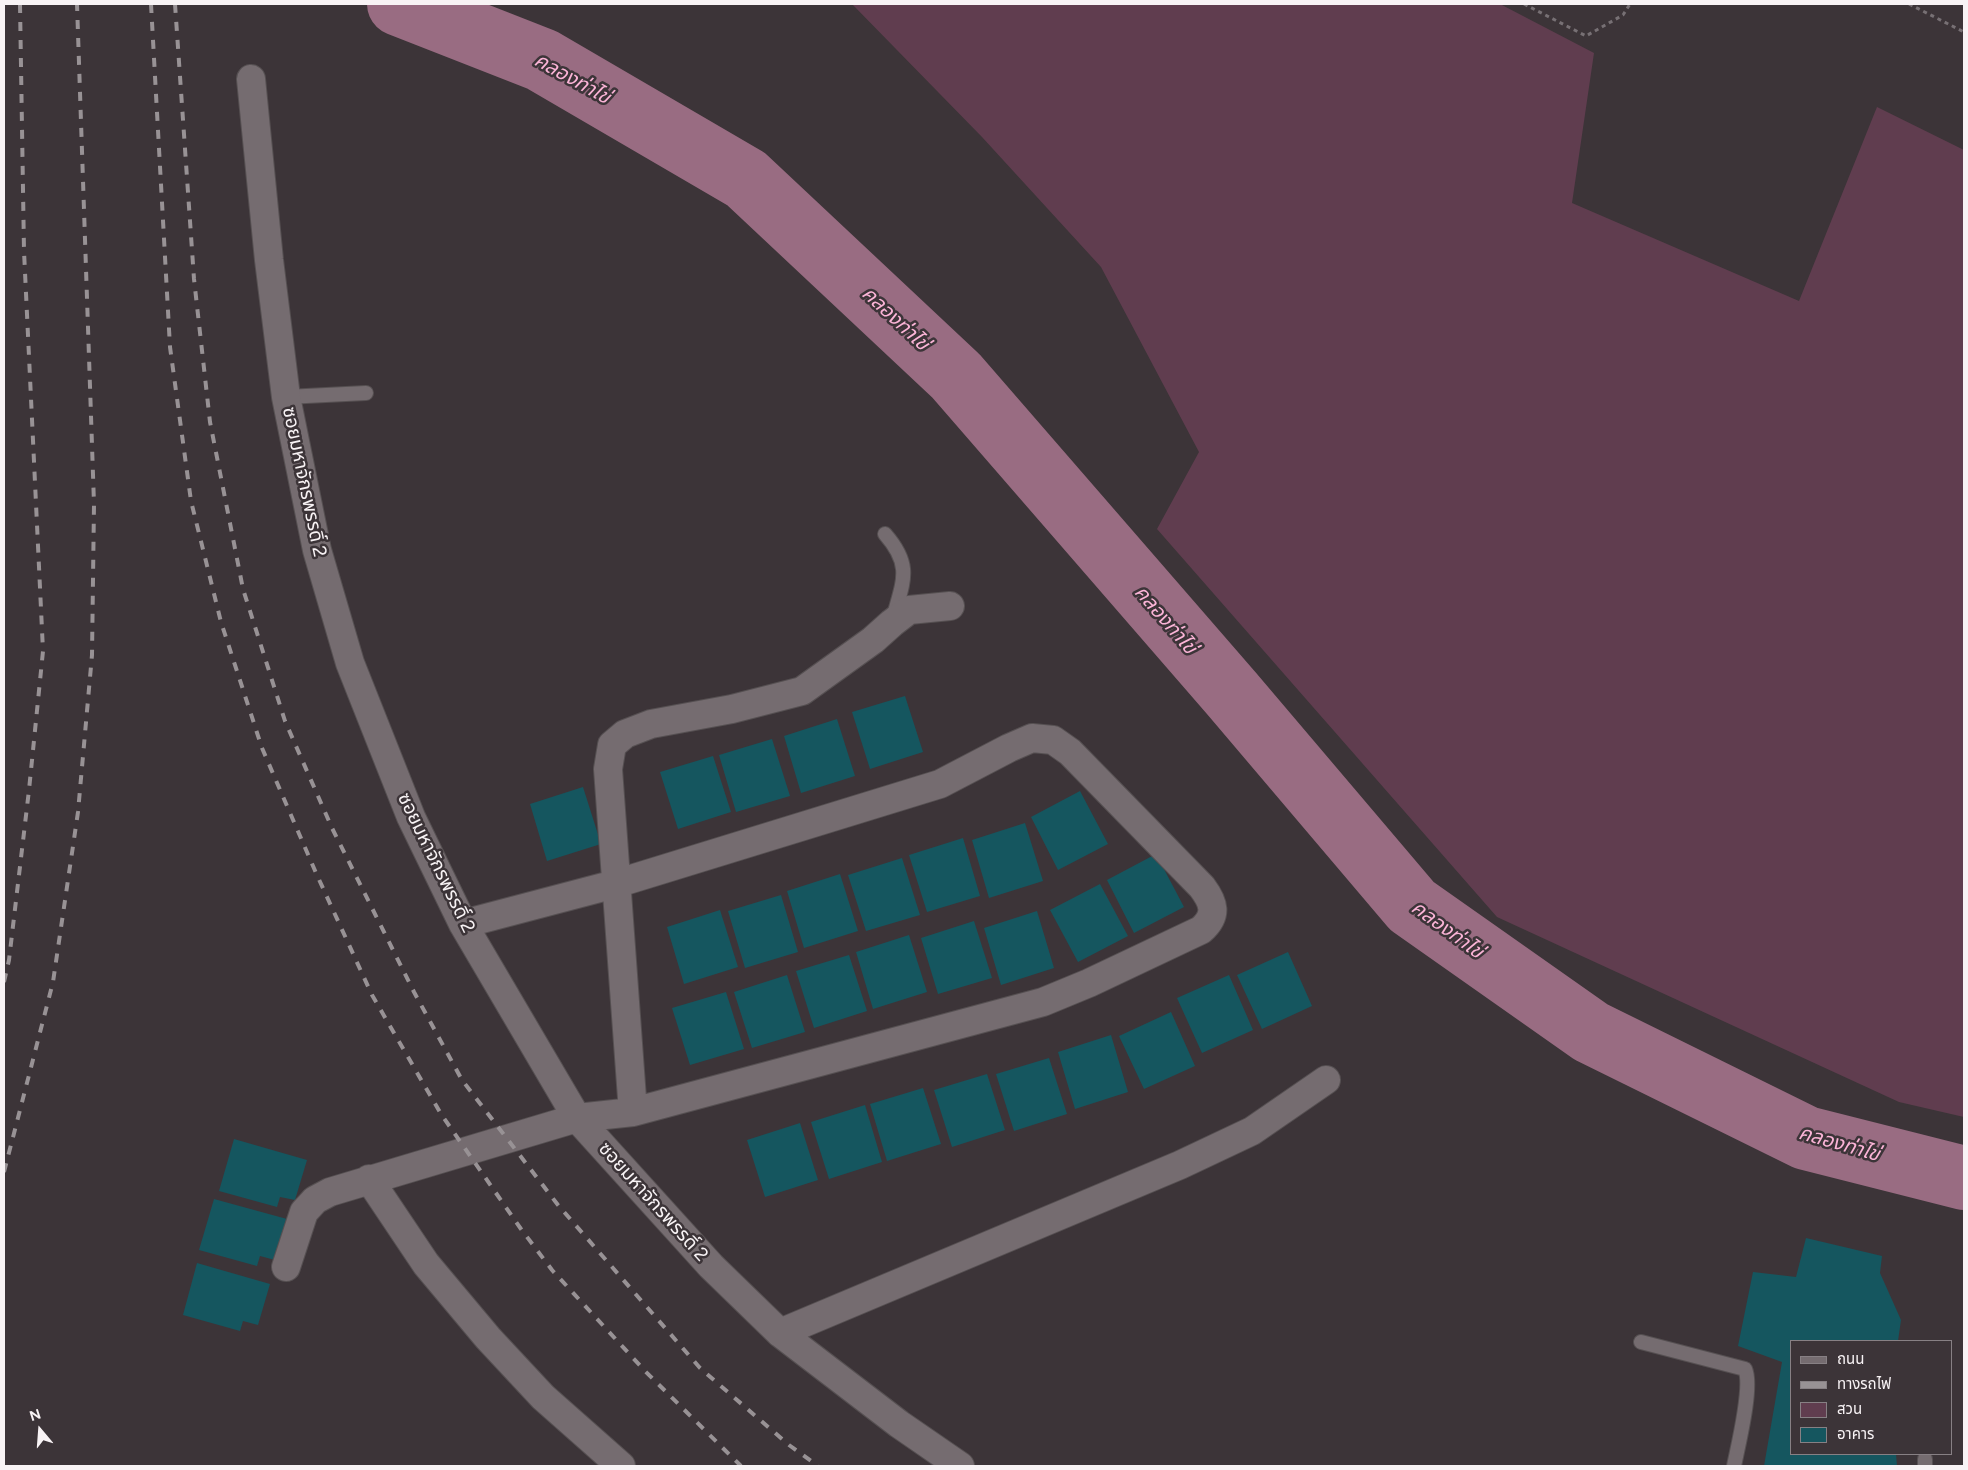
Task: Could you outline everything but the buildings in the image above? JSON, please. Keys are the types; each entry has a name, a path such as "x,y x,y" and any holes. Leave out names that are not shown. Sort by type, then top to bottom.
{"street":[{"name":"ซอยมหาจักรพรรดิ์ 2","path":"251,79 269,260 286,396 317,550 350,663 411,817 464,924 578,1118 711,1266 780,1333 899,1424 960,1466"},
{"path":"633,1112 608,769 612,746 625,734 651,724 732,710 802,691 874,640 892,622 909,610 950,606"},
{"path":"286,1267 304,1212 315,1200 330,1192 578,1118 633,1112 1043,1002 1089,983 1201,930 1209,923 1213,912 1210,898 1202,887 1070,752 1053,740 1032,738 940,784 615,884 464,924"},
{"path":"780,1333 1189,1161 1252,1131 1326,1080"},
{"path":"369,1179 426,1264 488,1338 544,1397 621,1466"}],"lane":[{"path":"286,396 366,393"},
{"path":"885,534 896,546 904,570 892,622"},
{"path":"1641,1342 1745,1369 1748,1378 1746,1402 1734,1466"}],"path":[{"path":"1524,4 1586,36 1624,15 1630,4"},
{"path":"1909,4 1964,32"}],"green space":[{"path":"852,4 1500,4 1594,53 1572,203 1799,301 1877,107 1964,150 1964,1117 1899,1102 1497,917 1157,529 1199,452 1101,267 982,137"}],"waterway":[{"name":"คลองท่าไข่","path":"399,4 542,60 746,179 956,376 1232,694 1412,906 1591,1032 1806,1138 1964,1178"}],"railway":[{"path":"4,982 9,960 43,651 24,251 20,4"},
{"path":"4,1172 53,982 78,812 92,655 94,504 77,4"},
{"path":"151,4 170,347 191,501 221,622 262,748 316,873 372,995 441,1114 552,1270 645,1371 741,1466"},
{"path":"175,4 194,279 210,422 243,589 285,721 332,828 414,992 462,1080 558,1205 700,1368 789,1445 818,1466"}]}
